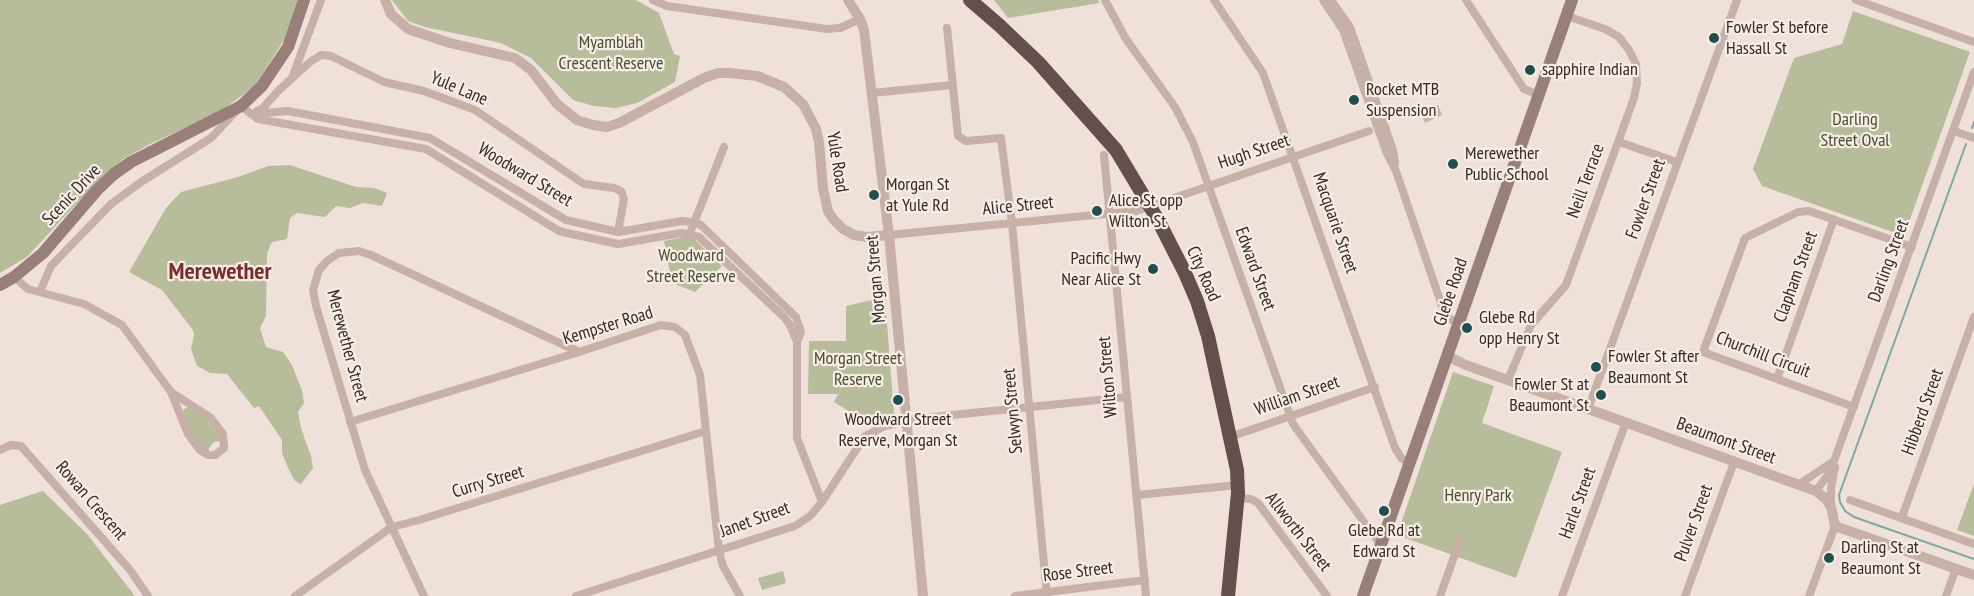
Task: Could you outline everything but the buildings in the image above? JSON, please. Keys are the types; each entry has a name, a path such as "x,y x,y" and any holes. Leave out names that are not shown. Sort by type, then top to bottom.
{"highway":[{"name":"City Road","path":"969,0 1026,50 1097,128 1124,162 1185,273 1208,336 1230,437 1238,491 1228,596"}],"main road":[{"name":"Scenic Drive","path":"0,285 14,278 43,253 97,190 114,174 131,162 246,110 288,48 304,0"},
{"name":"Glebe Road","path":"1363,596 1572,0"}],"street":[{"path":"292,78 321,0"},
{"name":"Yule Road","path":"385,0 391,14 408,29 450,43 514,58 531,70 557,104 577,120 593,125 607,127 619,123 704,78 718,73 741,73 778,84 793,94 811,117 819,142 823,188 828,211 833,219 843,229 854,235 867,237 889,235"},
{"path":"653,0 667,6 827,29 840,28 860,19"},
{"name":"Morgan Street","path":"848,0 864,30 872,93 889,235 923,596"},
{"name":"Edward Street","path":"1105,0 1126,39 1175,107 1193,142 1293,424 1380,544"},
{"name":"Macquarie Street","path":"1214,0 1263,73 1395,448 1402,459 1409,462"},
{"path":"1323,0 1343,30 1387,154 1396,171 1444,312 1448,318 1459,323"},
{"path":"1331,0 1350,27 1393,150 1396,171"},
{"path":"1466,0 1524,89 1539,95"},
{"name":"Fowler Street","path":"1588,409 1737,0"},
{"path":"1856,0 1974,42"},
{"name":"Neill Terrace","path":"1508,380 1531,325 1566,285 1634,98 1637,83 1636,64 1619,37 1605,29 1566,16"},
{"path":"872,93 952,85 947,28"},
{"name":"Yule Lane","path":"246,110 262,109 292,78 321,55 331,56 384,82 424,91 475,110 584,184 621,191 624,199 618,232"},
{"name":"Darling Street","path":"1816,491 1830,472 1974,72"},
{"name":"Selwyn Street","path":"952,85 958,136 966,141 1001,138 1012,223 1047,594"},
{"name":"Woodward Street","path":"246,110 288,111 430,138 566,220 618,232 682,221 693,222"},
{"name":"Woodward Street","path":"246,110 258,119 426,149 559,231 618,244 681,232 690,233"},
{"name":"Scenic Drive","path":"40,292 51,266 111,204 141,182 211,138 246,110"},
{"name":"Hugh Street","path":"1150,207 1369,130"},
{"path":"1954,131 1974,138"},
{"path":"1618,142 1677,162"},
{"path":"724,147 690,233 699,237 784,317 797,342"},
{"name":"Wilton Street","path":"1104,155 1146,596"},
{"name":"Alice Street","path":"889,235 1110,214 1150,207"},
{"name":"Churchill Circuit","path":"1854,407 1703,352 1745,238 1798,212 1809,211 1912,248"},
{"name":"Clapham Street","path":"1777,379 1834,219"},
{"path":"693,222 701,225 796,317 801,332 797,342 797,438 822,502"},
{"name":"Merewether Street","path":"424,596 365,470 316,306 313,290 319,270 339,253 359,251 579,352"},
{"path":"14,278 28,289 84,304 122,325 171,392 188,434 200,450 208,455 215,455 224,448 223,434 210,417 171,392"},
{"name":"Hibberd Street","path":"1902,517 1974,317"},
{"name":"Kempster Road","path":"350,422 662,325 675,327 685,335 700,375 719,551 723,566 740,596"},
{"name":"Beaumont Street","path":"1447,356 1816,491 1826,499 1831,507"},
{"name":"William Street","path":"1230,437 1375,387"},
{"name":"Janet Street","path":"576,596 795,526 810,516 822,502 865,436 885,426 906,420 1127,397"},
{"name":"Harle Street","path":"1562,596 1626,422"},
{"name":"Curry Street","path":"301,594 392,527 706,431"},
{"name":"Rowan Crescent","path":"0,450 11,445 21,446 130,570 148,596"},
{"path":"1798,484 1834,461"},
{"name":"Darling Street","path":"1831,507 1831,488 1836,470 1834,461"},
{"name":"Pulver Street","path":"1685,596 1734,462"},
{"path":"1137,495 1238,491"},
{"name":"Allworth Street","path":"1238,491 1258,502 1327,596"},
{"path":"1850,500 1974,544"},
{"path":"1809,596 1835,526 1831,507"},
{"path":"1835,526 1974,575"},
{"path":"1440,596 1459,543"},
{"path":"1946,596 1956,568"},
{"name":"Rose Street","path":"1015,596 1047,594 1145,580"}],"green space":[{"path":"0,0 298,0 285,38 256,85 218,113 123,159 77,203 27,257 0,273"},
{"name":"Myamblah Crescent Reserve","path":"392,0 636,0 659,13 674,54 680,56 675,82 637,103 616,108 594,106 573,100 531,58 501,43 425,27 408,21"},
{"path":"994,0 1098,0 1100,3 1008,18"},
{"name":"Darling Street Oval","path":"1853,11 1970,52 1904,236 1762,186 1753,169 1794,58 1842,44"},
{"path":"1438,105 1442,115 1425,123 1421,113"},
{"path":"290,165 356,187 374,188 387,193 382,206 363,203 350,208 336,206 325,217 297,213 290,218 287,239 272,242 267,253 266,316 260,328 266,347 283,352 292,365 302,391 304,403 298,412 313,468 301,484 295,481 289,470 282,453 282,440 259,406 254,408 227,374 210,373 197,366 191,349 193,330 162,290 129,272 166,208 181,192 238,177 268,166"},
{"name":"Woodward Street Reserve","path":"684,237 695,240 722,266 695,292 672,283 664,241"},
{"name":"Morgan Street Reserve","path":"885,297 894,414 866,418 864,421 834,402 838,394 808,394 809,341 846,341 846,306"},
{"name":"Henry Park","path":"1453,372 1494,386 1482,423 1562,452 1516,578 1397,535"},
{"path":"188,407 204,416 221,438 220,441 214,442 209,452 203,449 189,430 183,410"},
{"path":"1974,484 1974,536 1957,530"},
{"path":"43,491 87,534 135,596 0,596 0,505"},
{"path":"783,571 786,583 762,590 758,578"}],"waterway":[{"path":"1972,128 1974,122"},
{"path":"1966,144 1839,495 1845,511 1854,517 1974,559"}],"place":[{"name":"Fowler St before Hassall St","path":"1714,38"},
{"name":"sapphire Indian","path":"1530,70"},
{"name":"Rocket MTB Suspension","path":"1354,100"},
{"name":"Merewether Public School","path":"1453,164"},
{"name":"Morgan St at Yule Rd","path":"874,195"},
{"name":"Alice St opp Wilton St","path":"1097,211"},
{"name":"Pacific Hwy Near Alice St","path":"1153,269"},
{"name":"Glebe Rd opp Henry St","path":"1467,328"},
{"name":"Fowler St after Beaumont St","path":"1596,367"},
{"name":"Fowler St at Beaumont St","path":"1601,395"},
{"name":"Woodward Street Reserve, Morgan St","path":"898,400"},
{"name":"Glebe Rd at Edward St","path":"1384,511"},
{"name":"Darling St at Beaumont St","path":"1829,558"}],"district":[{"name":"Merewether","path":"220,272"}]}
